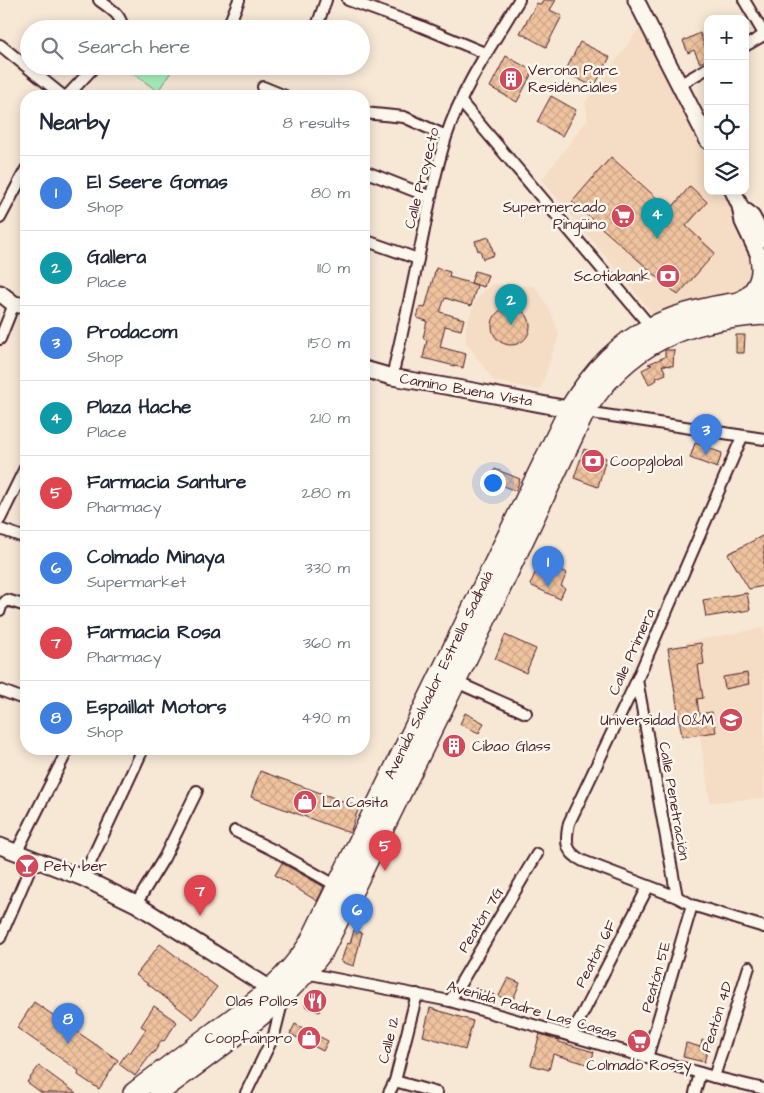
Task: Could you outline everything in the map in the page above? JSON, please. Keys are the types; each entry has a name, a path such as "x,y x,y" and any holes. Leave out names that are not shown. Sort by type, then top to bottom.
{"highway":[{"path":"755,312 755,291 760,281 762,262"},
{"name":"Avenida Salvador Estrella Sadhalá","path":"577,411 598,392 622,365 657,342 698,324 755,312 764,299"},
{"name":"Avenida Salvador Estrella Sadhalá","path":"133,1093 258,1000 276,992 324,950 448,678 594,372 630,338 650,326 692,310 755,312"},
{"name":"Avenida Salvador Estrella Sadhalá","path":"298,972 309,943 337,886 448,678"},
{"name":"Avenida Salvador Estrella Sadhalá","path":"159,1093 269,1009 276,992"}],"street":[{"path":"99,0 117,14 121,20"},
{"path":"231,20 240,0"},
{"path":"319,20 326,0"},
{"path":"348,0 420,26 486,54"},
{"name":"Calle Proyecto","path":"392,377 430,197 446,136 486,54 519,0"},
{"path":"636,0 704,133"},
{"path":"744,0 764,34 749,43"},
{"path":"0,45 20,61"},
{"path":"680,85 704,70"},
{"path":"38,75 57,90"},
{"path":"71,90 86,75"},
{"path":"263,87 270,90"},
{"path":"461,102 650,326"},
{"path":"370,114 404,117 446,136"},
{"path":"370,173 430,197"},
{"path":"0,218 20,180"},
{"path":"735,195 744,222 762,262"},
{"path":"740,206 752,217 764,239"},
{"path":"370,242 418,259"},
{"path":"0,293 20,305 0,339"},
{"name":"Camino Buena Vista","path":"370,371 392,377 577,411"},
{"path":"577,411 764,439"},
{"name":"Calle Primera","path":"742,437 637,680 568,823 566,836 568,847 574,856 677,897 692,905 764,927"},
{"path":"0,519 20,478"},
{"path":"0,529 20,536"},
{"path":"0,610 7,600 20,604"},
{"path":"448,678 526,713"},
{"name":"Calle Penetración","path":"637,680 677,897"},
{"path":"0,690 20,698"},
{"path":"17,851 65,755"},
{"path":"83,878 140,755"},
{"path":"136,904 168,850 197,790"},
{"path":"235,831 337,886"},
{"path":"0,846 83,878 136,904 276,992 274,1035 246,1093"},
{"name":"Peatón 7G","path":"450,1001 537,854"},
{"path":"0,938 34,859"},
{"name":"Peatón 6F","path":"571,1036 648,887"},
{"name":"Peatón 5E","path":"647,1058 692,905"},
{"name":"Peatón 4D","path":"714,1077 749,967"},
{"name":"Avenida Padre Las Casas","path":"298,972 450,1001 714,1077 764,1089"},
{"name":"Calle 12","path":"389,1093 394,1081 417,994"},
{"path":"695,1093 700,1073"},
{"path":"394,1081 436,1093"}],"shaded area":[{"path":"639,29 652,49 704,151 704,195 726,195 754,248 757,281 735,294 695,302 653,314 542,180 588,119 585,103"},
{"path":"492,284 535,286 551,312 559,334 540,390 494,381 466,342 466,325 477,298"},
{"name":"Universidad O&M","path":"764,628 764,798 710,802 686,642"}],"green space":[{"path":"134,75 169,75 159,90"}],"building":[{"path":"543,0 556,0 550,10 562,16 546,47 520,33 537,3 541,5"},
{"path":"700,33 704,44 704,61 700,63 694,50 688,53 683,41"},
{"path":"580,42 610,57 594,87 565,72"},
{"name":"Verona Parc Residénciales","path":"506,56 533,71 517,102 490,87"},
{"path":"551,96 576,110 562,136 537,122"},
{"path":"611,157 670,210 690,186 707,202 686,226 715,253 678,295 572,202"},
{"path":"489,237 494,255 483,259 475,241"},
{"path":"436,268 450,272 449,277 477,285 471,306 445,298 440,312 464,319 461,330 445,326 440,347 466,354 463,368 423,358 427,340 423,338 427,321 417,318 420,307 425,308"},
{"path":"475,271 488,275 484,287 471,283"},
{"path":"511,307 524,313 530,326 524,339 511,345 498,339 492,326 498,313"},
{"path":"736,335 745,335 744,353 736,353"},
{"path":"665,350 674,350 673,366 662,365 666,374 656,378 657,380 649,384 642,370 652,365 648,364 665,357"},
{"path":"695,443 722,453 717,468 690,458"},
{"path":"584,449 606,458 598,487 574,478"},
{"path":"495,469 520,479 516,491 490,481"},
{"path":"764,535 764,586 749,589 728,554"},
{"path":"540,561 567,573 561,586 565,588 560,599 530,585"},
{"path":"747,593 750,610 706,617 703,600"},
{"path":"505,635 536,649 526,673 495,659"},
{"path":"701,643 704,664 698,665 703,698 697,699 699,714 712,712 716,732 682,737 668,648"},
{"path":"747,673 749,684 725,689 723,677"},
{"path":"465,713 484,723 479,733 460,724"},
{"name":"Cibao Glass","path":"452,737 462,742 457,754 446,749"},
{"name":"La Casita","path":"260,771 359,807 350,833 251,797"},
{"path":"282,863 324,887 317,901 275,875"},
{"path":"354,930 362,933 354,966 341,962 347,943 350,944"},
{"path":"160,944 217,987 193,1019 136,975"},
{"path":"508,978 520,983 512,1002 499,996"},
{"path":"475,988 495,995 493,1002 472,995"},
{"name":"Olas Pollos","path":"316,991 324,994 319,1012 305,1006 309,995"},
{"path":"34,1002 118,1060 99,1089 78,1075 79,1071 17,1028"},
{"path":"154,1006 177,1022 135,1076 119,1064 128,1051 130,1053 146,1029 141,1026"},
{"path":"430,1008 473,1021 465,1050 423,1036"},
{"name":"Coopfainpro","path":"295,1024 328,1041 323,1051 290,1034"},
{"path":"540,1034 559,1040 559,1042 594,1052 590,1065 553,1054 549,1070 531,1065"},
{"path":"702,1040 710,1042 704,1062 683,1057 686,1043 701,1047"},
{"path":"39,1066 76,1093 42,1093 27,1082"}],"place":[{"name":"Verona Parc Residénciales","path":"511,79"},
{"name":"Supermercado Pingüino","path":"623,216"},
{"name":"Plaza Hache","path":"657,239"},
{"name":"Scotiabank","path":"668,276"},
{"name":"Gallera","path":"511,325"},
{"name":"Prodacom","path":"706,455"},
{"name":"Coopglobal","path":"593,461"},
{"name":"El Seere Gomas","path":"548,587"},
{"name":"Universidad O&M","path":"731,720"},
{"name":"Cibao Glass","path":"454,746"},
{"name":"La Casita","path":"305,802"},
{"name":"Pety ber","path":"27,866"},
{"name":"Farmacia Santure","path":"385,871"},
{"name":"Farmacia Rosa","path":"200,916"},
{"name":"Colmado Minaya","path":"357,935"},
{"name":"Olas Pollos","path":"315,1001"},
{"name":"Coopfainpro","path":"309,1038"},
{"name":"Colmado Rossy","path":"639,1041"},
{"name":"Espaillat Motors","path":"68,1044"}]}
